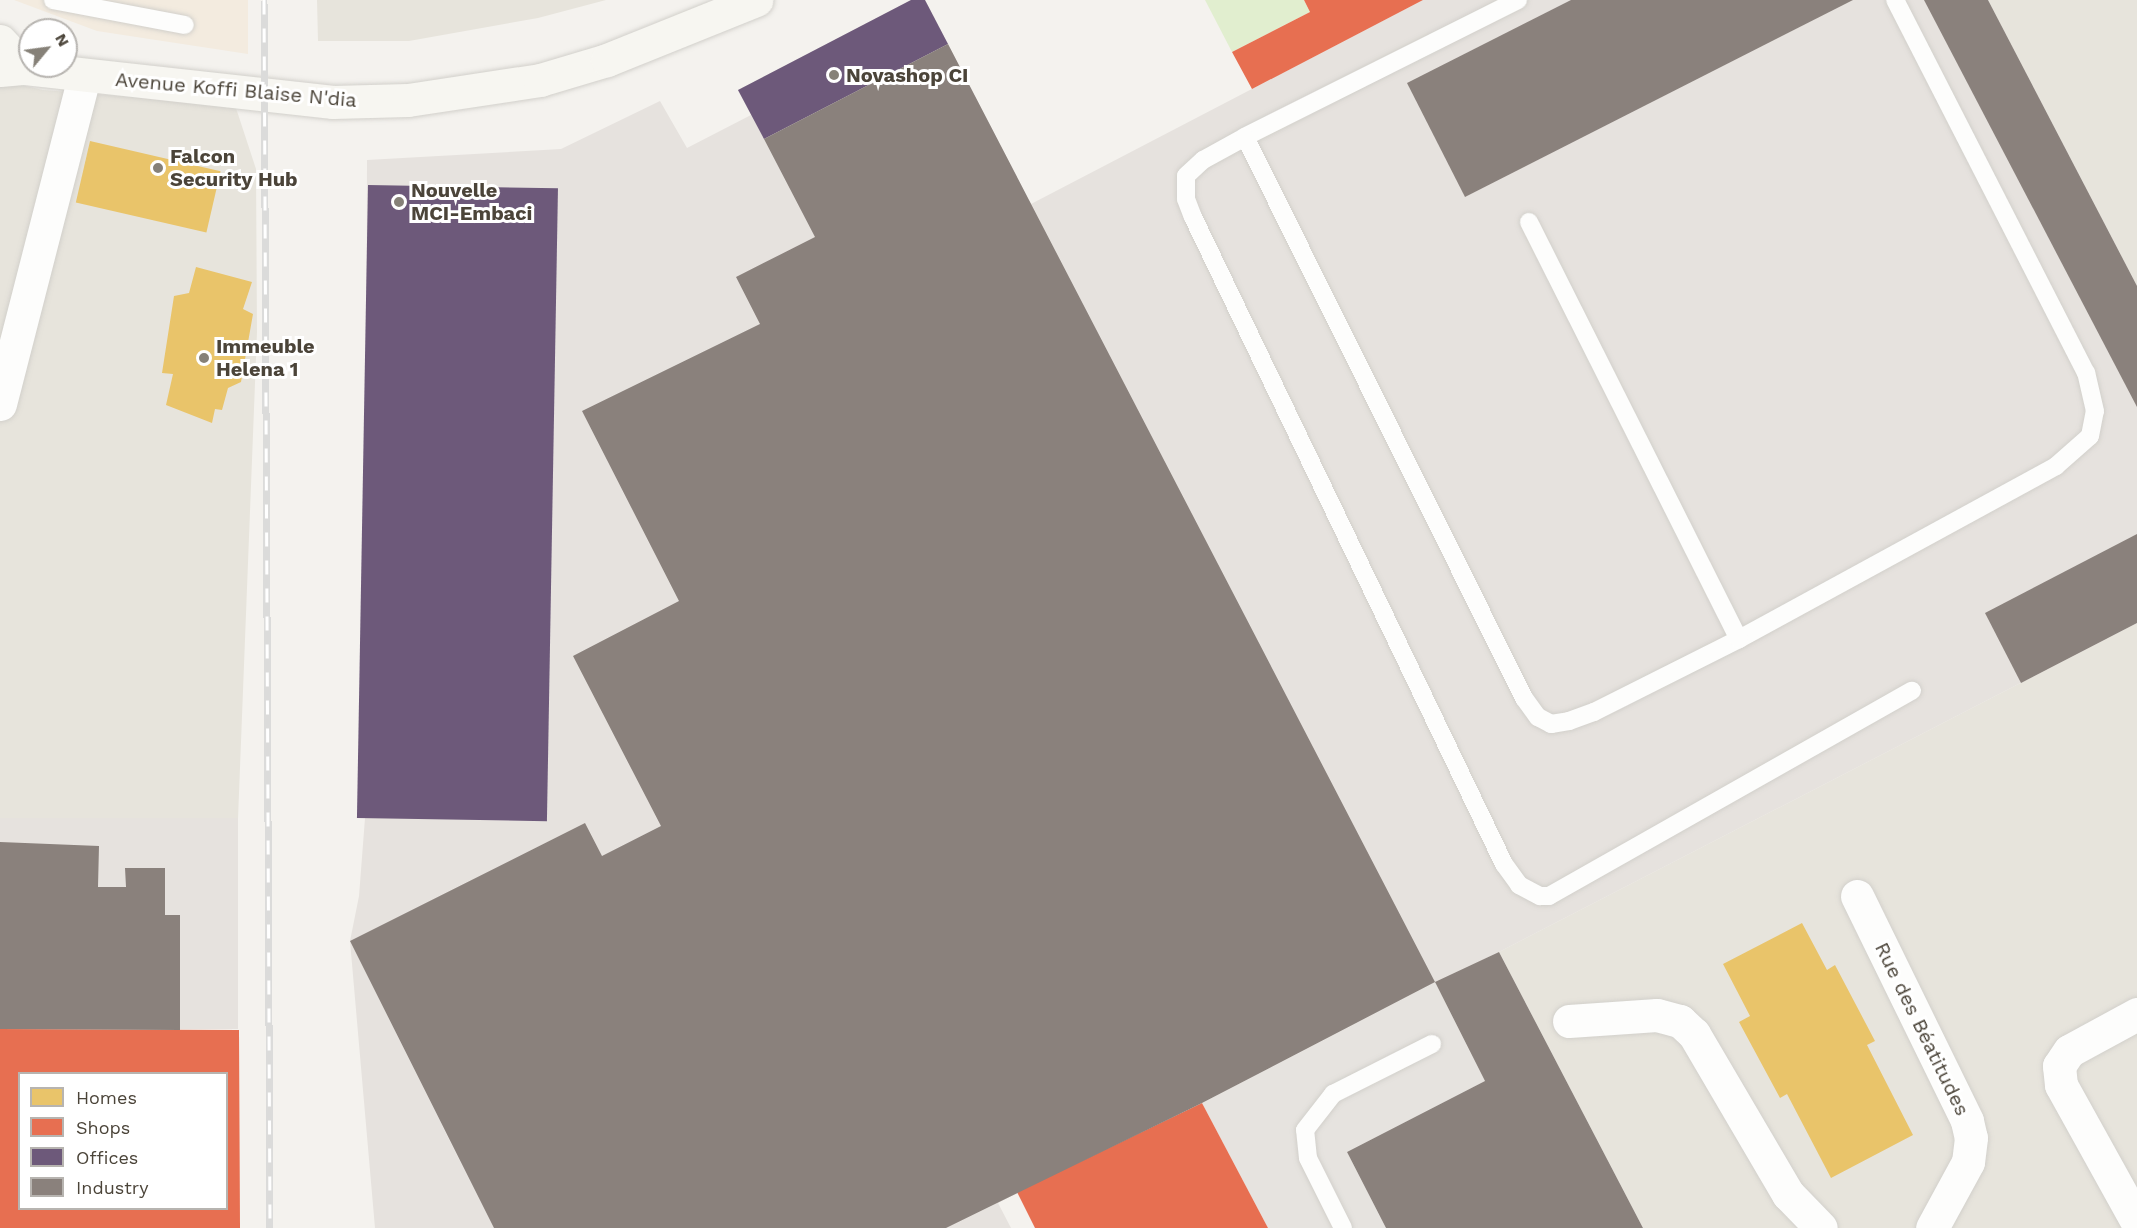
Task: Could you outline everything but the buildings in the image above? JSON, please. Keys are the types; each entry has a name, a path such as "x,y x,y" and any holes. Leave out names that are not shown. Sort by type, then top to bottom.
{"street":[{"name":"Avenue Koffi Blaise N'dia","path":"0,41 13,69 333,102 408,100 562,73 674,36 756,0"},
{"path":"0,404 84,77"},
{"name":"Rue des Béatitudes","path":"1857,896 1967,1121 1971,1138 1968,1162 1932,1228"},
{"path":"2137,1014 2069,1051 2059,1066 2061,1085 2137,1222"},
{"path":"1569,1021 1657,1016 1680,1021 1694,1034 1788,1194 1821,1228"}],"lane":[{"path":"53,0 185,25"},
{"path":"1518,0 1489,7 1203,160 1186,176 1186,199 1474,808 1519,885 1540,896 1549,896 1912,691"},
{"path":"1245,137 1524,698 1538,717 1551,724 1594,712 1739,639 2056,466 2090,436 2095,411 2086,373 1895,0"},
{"path":"1529,222 1739,639"},
{"path":"1343,1228 1308,1158 1305,1130 1333,1094 1432,1044"}],"shaded area":[{"path":"14,0 248,0 248,54 97,31 78,24 78,18 62,18"},
{"path":"317,0 606,0 538,18 409,41 318,41"},
{"path":"911,0 925,0 1031,204 1423,0 1988,0 2137,286 2137,623 1499,952 998,1203 1011,1228 375,1228 350,941 359,896 365,818 367,160 561,149 660,101 687,148 751,115 738,90"},
{"path":"1988,0 2137,0 2137,286"},
{"path":"0,80 43,90 235,105 256,169 257,332 238,819 0,818"},
{"path":"2137,623 2137,1228 1643,1228 1499,952"},
{"path":"0,818 238,818 238,1029 0,1029"},
{"path":"1435,982 1485,1081 1347,1152 1386,1228 1268,1228 1202,1103"}],"green space":[{"path":"1205,0 1304,0 1310,12 1232,52"}],"railway":[{"path":"264,0 270,1228"}],"place":[{"name":"Novashop CI","path":"834,75"},
{"name":"Falcon Security Hub","path":"158,168"},
{"name":"Nouvelle MCI-Embaci","path":"399,202"},
{"name":"Immeuble Helena 1","path":"204,358"}]}
